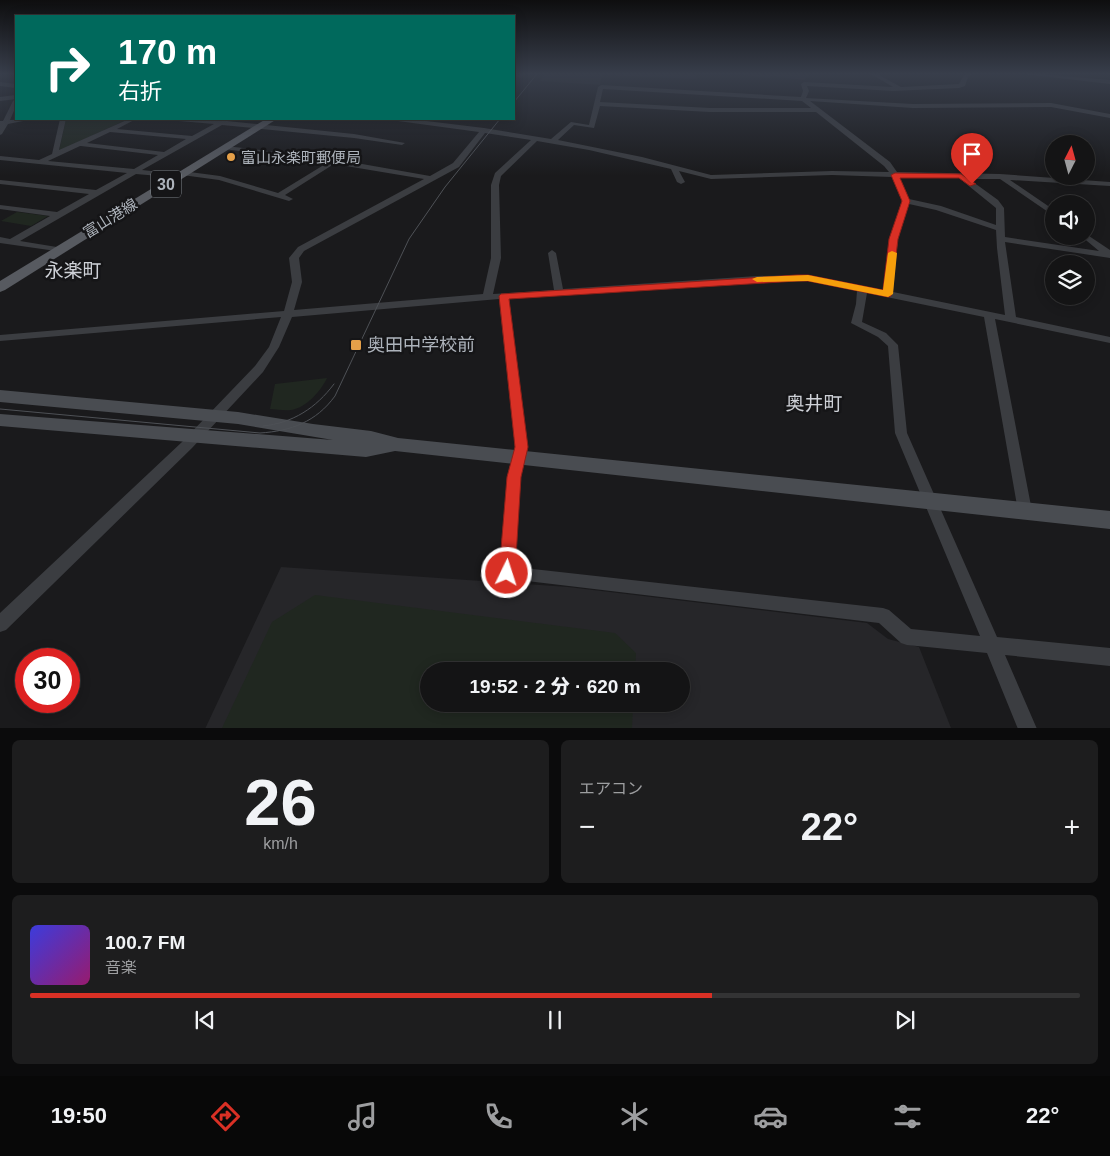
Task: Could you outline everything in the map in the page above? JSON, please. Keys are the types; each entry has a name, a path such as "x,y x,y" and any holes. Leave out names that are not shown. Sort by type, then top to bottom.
{"main road":[{"name":"富山港線","path":"0,287 270,120"}],"street":[{"path":"0,134 3,123 12,108"},
{"path":"552,142 573,124 592,127 597,108"},
{"path":"671,108 815,110"},
{"path":"813,108 887,164 895,175 906,201 894,239 888,294"},
{"path":"1067,108 1110,116"},
{"path":"3,123 23,120"},
{"path":"55,155 63,120"},
{"path":"40,162 131,120"},
{"path":"202,120 224,121 260,127 354,136 402,143"},
{"path":"406,120 484,130 552,142 673,166 711,177 832,173 1000,176 1110,184"},
{"path":"11,242 224,121"},
{"path":"110,130 193,138"},
{"path":"0,624 196,436 259,369 274,348 288,313 296,282 294,258 300,249 456,165 484,130"},
{"path":"487,297 496,258 495,185 498,175 535,139"},
{"path":"79,144 166,154"},
{"path":"226,148 334,161 430,178"},
{"path":"0,158 134,172 220,178 289,199"},
{"path":"279,196 334,161"},
{"path":"673,166 681,182"},
{"path":"961,176 1000,208 1001,234 1011,321"},
{"path":"1000,176 1045,208"},
{"path":"0,182 98,193"},
{"path":"906,201 938,208 1001,234 1110,255"},
{"path":"0,207 59,215"},
{"path":"0,240 60,250"},
{"path":"1095,244 1110,255"},
{"path":"552,253 559,292"},
{"path":"0,338 487,297 808,278 989,317 1110,340"},
{"path":"862,289 861,304 856,323 882,335 893,345 901,433 1028,728"},
{"path":"504,296 521,447 514,477 507,573 882,616 907,636 1110,657"},
{"path":"989,317 1025,511"},
{"path":"0,396 217,415 313,431 371,438 398,445 1110,520"},
{"path":"0,420 366,450 398,445"}],"shaded area":[{"path":"66,120 126,120 59,151"},
{"path":"17,212 48,216 31,226 1,221"},
{"path":"327,378 317,393 297,409 270,409 275,384"},
{"path":"281,567 568,587 867,623 888,639 919,647 951,728 205,728"},
{"path":"315,595 615,633 636,653 636,662 420,662 420,712 633,712 632,728 222,728 272,622"}],"tram line":[{"path":"0,409 260,433 282,430 311,419 328,405 335,396 409,239 445,187 499,120"},
{"path":"263,426 284,422 303,413 320,400 334,384"}],"slow traffic":[{"path":"757,279 808,278 888,294 892,253"}],"place":[{"name":"富山永楽町郵便局","path":"231,157"},
{"name":"奥田中学校前","path":"356,345"}],"district":[{"name":"永楽町","path":"73,270"},
{"name":"奥井町","path":"814,403"}],"route":[{"path":"507,573 514,477 521,447 504,296 797,278 808,278 888,294 894,239 906,201 895,175 961,176 972,184"}]}
